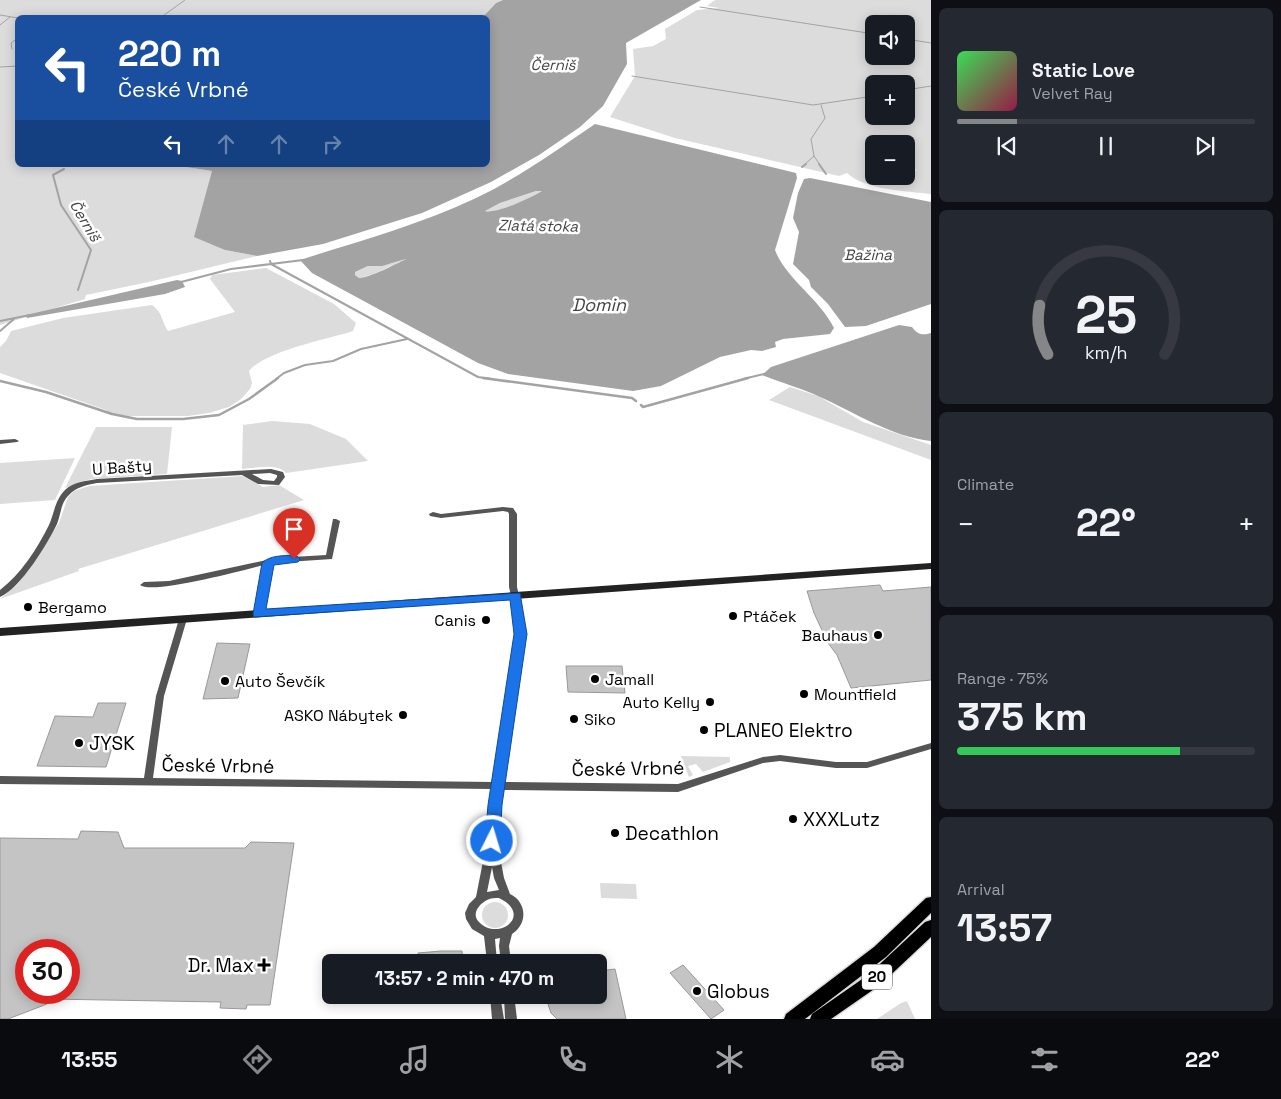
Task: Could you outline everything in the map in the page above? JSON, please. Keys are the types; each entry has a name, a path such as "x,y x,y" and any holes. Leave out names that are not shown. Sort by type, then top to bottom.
{"main road":[{"name":"20","path":"792,1019 880,952 931,903"},
{"name":"20","path":"818,1019 874,980 931,927"}],"street":[{"path":"0,442 14,441"},
{"name":"U Bašty","path":"0,594 11,585 32,557 53,524 59,503 71,489 97,481 244,473"},
{"path":"433,514 441,516 503,509 510,510 513,514 513,587 516,595 520,634 492,841 481,897"},
{"path":"144,585 169,584 276,560 329,557 336,521"},
{"path":"259,614 268,563"},
{"path":"0,632 931,566"},
{"name":"České Vrbné","path":"148,782 160,696 182,619"},
{"name":"České Vrbné","path":"0,780 678,788 753,762 773,759 836,765 868,765 931,746"},
{"path":"492,841 499,878 506,896"},
{"path":"493,894 506,896 516,903 520,914 516,924 507,932 489,934 476,927 471,916 473,905 481,897 493,894"},
{"path":"505,954 504,946 507,932"},
{"path":"489,934 491,954"},
{"path":"496,1004 498,1019"},
{"path":"510,1004 512,1019"}],"shaded area":[{"path":"0,0 503,0 496,3 486,15 15,15 15,167 186,167 212,171 205,200 225,250 257,256 86,295 85,299 0,325"},
{"path":"715,0 931,0 931,194 899,191 871,185 915,185 915,171 917,170 915,169 915,135 865,135 865,183 847,173 839,176 675,138 610,117 635,76 633,49 653,46 666,39 665,29 697,10 719,8 707,6"},
{"path":"536,191 543,191 505,208 490,212 485,211 500,203"},
{"path":"407,259 364,277 359,278 355,275 355,272 368,266 389,264"},
{"path":"266,268 334,304 356,323 353,331 282,352 268,357 257,364 249,371 252,383 250,389 241,399 229,407 209,413 188,416 108,414 106,410 0,373 0,347 6,341 11,331 63,318 152,305 160,314 168,331 235,312 210,279 212,275"},
{"path":"790,387 818,396 863,422 931,445 931,460 769,400"},
{"path":"272,421 310,424 346,439 368,461 286,473 272,467 242,469 243,425"},
{"path":"96,427 172,427 167,474 91,479 65,488"},
{"path":"75,458 55,500 0,504 0,463"},
{"path":"243,476 263,487 279,485 304,500 78,569 79,571 0,599 17,585 59,523 68,497 74,491 89,486"},
{"path":"681,756 730,757 730,762 703,772 696,764 688,766 693,775 689,777"},
{"path":"600,883 636,884 637,899 601,898"},
{"path":"495,902 504,906 508,915 504,924 495,928 486,924 482,915 486,906"},
{"path":"907,1001 915,1019 877,1019 901,1003"}],"water":[{"name":"Černiš","path":"503,0 701,0 626,43 627,64 603,106 580,127 539,155 491,182 422,213 323,244 257,256 225,250 194,237 212,171 186,167 490,167 490,15 485,15 496,3"},
{"name":"Domin","path":"595,124 796,173 797,178 775,250 787,270 828,317 834,328 830,334 783,339 775,342 776,347 762,351 751,350 720,357 661,386 633,391 508,374 478,363 312,273 300,260 411,224 476,198 522,173","holes":["536,191 542,191 505,208 490,212 485,211 500,203","406,259 370,275 359,278 355,275 355,272 368,266 382,266"]},
{"name":"Bažina","path":"810,178 931,202 931,304 866,326 845,327 828,304 811,287 809,280 793,264 799,232 793,218 798,193 804,179"},
{"path":"177,280 182,281 185,287 165,294 27,318 26,315"},
{"path":"899,325 912,327 920,334 931,333 931,441 917,439 888,430 813,394 762,375 771,367"}],"building":[{"name":"Bauhaus","path":"880,585 883,591 931,587 931,680 851,688 837,655 828,643 814,613 807,591"},
{"name":"Auto Ševčík","path":"217,643 250,644 238,698 203,699"},
{"name":"Jamall","path":"566,666 622,666 625,693 568,692"},
{"name":"JYSK","path":"98,703 126,703 106,767 37,766 55,716 93,717"},
{"path":"81,831 118,832 124,848 245,848 251,842 294,843 270,1005 247,1005 246,1009 220,1008 221,1002 80,1000 80,939 15,939 15,1004 47,1004 8,1019 0,1019 0,838 78,839"},
{"path":"462,951 462,954 418,954"},
{"name":"Globus","path":"683,965 724,1010 711,1019 670,973"},
{"path":"615,969 626,1019 557,1019 551,1013 548,1004 607,1004 607,970"}],"waterway":[{"path":"164,15 185,0"},
{"path":"700,7 865,33"},
{"path":"0,15 15,18"},
{"path":"0,25 10,17"},
{"path":"12,49 11,43 15,40"},
{"path":"915,40 931,43"},
{"path":"0,67 15,66"},
{"path":"632,76 813,105 865,97"},
{"path":"915,89 931,86"},
{"name":"Zlatá stoka","path":"814,156 811,139 825,118 821,105"},
{"name":"Zlatá stoka","path":"804,165 814,156"},
{"path":"814,156 820,165"},
{"name":"Zlatá stoka","path":"802,167 806,164"},
{"path":"819,164 826,174"},
{"name":"Černiš","path":"64,169 53,175 61,205 91,250 78,290"},
{"name":"Zlatá stoka","path":"271,264 303,260"},
{"path":"181,282 231,269 271,264"},
{"path":"271,264 478,377 492,379"},
{"path":"0,321 30,315"},
{"path":"0,331 14,319"},
{"path":"276,379 284,373 305,365 333,361 361,349 407,339"},
{"path":"743,379 764,374"},
{"path":"0,381 46,392 112,414 137,419 183,419 219,415 249,399 278,378"},
{"path":"483,378 632,398 636,401"},
{"path":"641,405 643,407 748,378"}],"place":[{"name":"Bergamo","path":"28,607"},
{"name":"Ptáček","path":"733,616"},
{"name":"Canis","path":"486,620"},
{"name":"Bauhaus","path":"878,635"},
{"name":"Jamall","path":"595,679"},
{"name":"Auto Ševčík","path":"225,681"},
{"name":"Mountfield","path":"804,694"},
{"name":"Auto Kelly","path":"710,702"},
{"name":"ASKO Nábytek","path":"403,715"},
{"name":"Siko","path":"574,719"},
{"name":"PLANEO Elektro","path":"704,730"},
{"name":"JYSK","path":"79,743"},
{"name":"XXXLutz","path":"793,819"},
{"name":"Decathlon","path":"615,833"},
{"name":"Dr. Max","path":"264,965"},
{"name":"Globus","path":"697,991"}],"route":[{"path":"294,559 276,560 268,563 259,614 516,595 520,618 518,657 495,805 492,841"}]}
